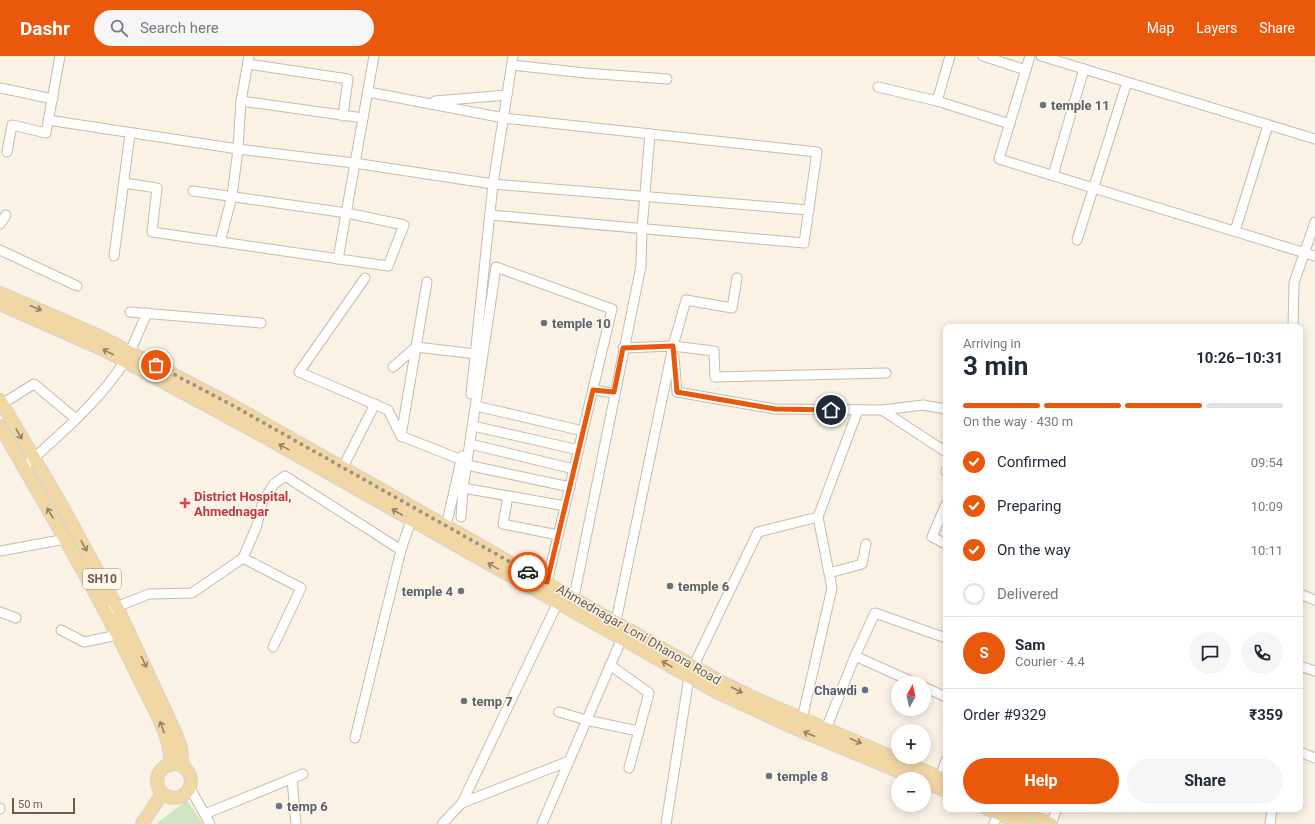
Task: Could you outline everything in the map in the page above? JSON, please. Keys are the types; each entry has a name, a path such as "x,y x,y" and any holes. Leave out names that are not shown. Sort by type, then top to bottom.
{"main road":[{"name":"Ahmednagar Loni Dhanora Road","path":"0,293 78,326 411,520 445,532 547,582 574,597 616,621 745,707 900,772"},
{"name":"Ahmednagar Loni Dhanora Road","path":"0,304 128,356 343,467 558,602 622,638 691,672 943,779"},
{"name":"SH10","path":"1,403 61,504 117,607 171,721 181,748 183,767"},
{"name":"SH10","path":"0,426 23,468 66,539 118,635 160,723 170,754 170,765"},
{"path":"175,764 183,767 190,776 190,788 185,795 177,798 169,798 162,794 158,788 158,774 162,769 170,765 175,764"},
{"path":"931,785 943,790"},
{"path":"142,824 162,794"},
{"path":"1021,812 1051,824"},
{"path":"996,819 1023,824"}],"street":[{"path":"7,152 12,125 46,133 60,56"},
{"path":"338,259 374,56"},
{"path":"937,101 950,56"},
{"path":"983,56 1026,70"},
{"path":"1030,56 999,159 1315,256"},
{"path":"1041,56 1315,139"},
{"path":"220,242 232,196 242,102 249,60 348,79 342,116"},
{"path":"461,517 464,463 493,184 513,60 585,73 667,79"},
{"path":"1053,175 1084,69"},
{"path":"1077,240 1127,82"},
{"path":"878,87 937,101 1010,124"},
{"path":"0,88 52,98"},
{"path":"368,92 504,118 817,152 804,243 490,215"},
{"path":"424,102 507,95"},
{"path":"242,102 364,118"},
{"path":"48,120 130,134 354,163 493,184 809,210"},
{"path":"1235,231 1268,125"},
{"path":"114,256 130,134"},
{"path":"574,597 614,392 641,266 644,196 650,134"},
{"path":"124,182 157,188 152,232 388,266 404,225 347,213 193,191"},
{"path":"0,224 6,214"},
{"path":"1293,324 1294,283 1315,222"},
{"path":"0,250 78,286"},
{"path":"1305,253 1315,260"},
{"path":"445,532 470,444 496,267 612,310 547,582"},
{"path":"365,278 299,372 388,410 401,436 464,463 570,487"},
{"path":"616,621 673,346 686,300 732,308 737,278"},
{"path":"401,436 427,282"},
{"path":"130,312 261,323"},
{"path":"23,468 76,419 117,374 128,356 147,313"},
{"path":"623,348 673,346 714,351 714,377 886,373"},
{"path":"673,346 677,392 775,409 882,410 923,405 943,408"},
{"path":"393,366 416,347 476,354"},
{"path":"1,403 34,384 76,419"},
{"path":"593,390 614,392"},
{"path":"343,467 375,404"},
{"path":"476,406 583,431"},
{"path":"802,719 832,588 818,517 858,410"},
{"path":"882,410 943,450"},
{"path":"473,426 578,450"},
{"path":"470,444 574,469"},
{"path":"105,611 149,594 192,593 243,558 256,528 263,501 274,484 285,476 400,550"},
{"path":"463,488 565,506"},
{"path":"508,496 503,524 558,535"},
{"path":"943,511 932,537 943,542"},
{"path":"666,824 691,672 758,532 818,517"},
{"path":"355,738 400,550 411,520"},
{"path":"0,551 66,539"},
{"path":"829,573 862,564 866,544"},
{"path":"243,558 300,588 273,647"},
{"path":"1303,595 1315,600"},
{"path":"442,824 462,803 558,602"},
{"path":"0,612 16,618"},
{"path":"826,729 855,656 875,612 943,637"},
{"path":"61,630 84,642 118,635"},
{"path":"542,824 622,638"},
{"path":"855,656 899,676"},
{"path":"610,665 648,693 629,768"},
{"path":"1303,667 1315,671"},
{"path":"931,690 943,696"},
{"path":"559,712 586,720 638,731"},
{"path":"1303,753 1315,758"},
{"path":"462,803 569,761"},
{"path":"205,814 303,774"},
{"path":"292,779 296,824"},
{"path":"190,788 210,824"},
{"path":"1051,824 1056,812"},
{"path":"1270,824 1272,812"}],"green space":[{"path":"187,800 203,824 156,824"}],"way so far":[{"path":"156,365 232,405 389,492 446,527 528,572"}],"place":[{"name":"temple 11","path":"1043,105"},
{"name":"temple 10","path":"544,323"},
{"name":"District Hospital, Ahmednagar","path":"185,503"},
{"name":"temple 6","path":"670,586"},
{"name":"temple 4","path":"461,591"},
{"name":"Chawdi","path":"865,690"},
{"name":"temp 7","path":"464,701"},
{"name":"temple 8","path":"769,776"},
{"name":"temp 6","path":"279,806"}],"route":[{"path":"528,572 547,582 593,390 614,392 623,348 673,346 677,392 775,409 831,410"}]}
